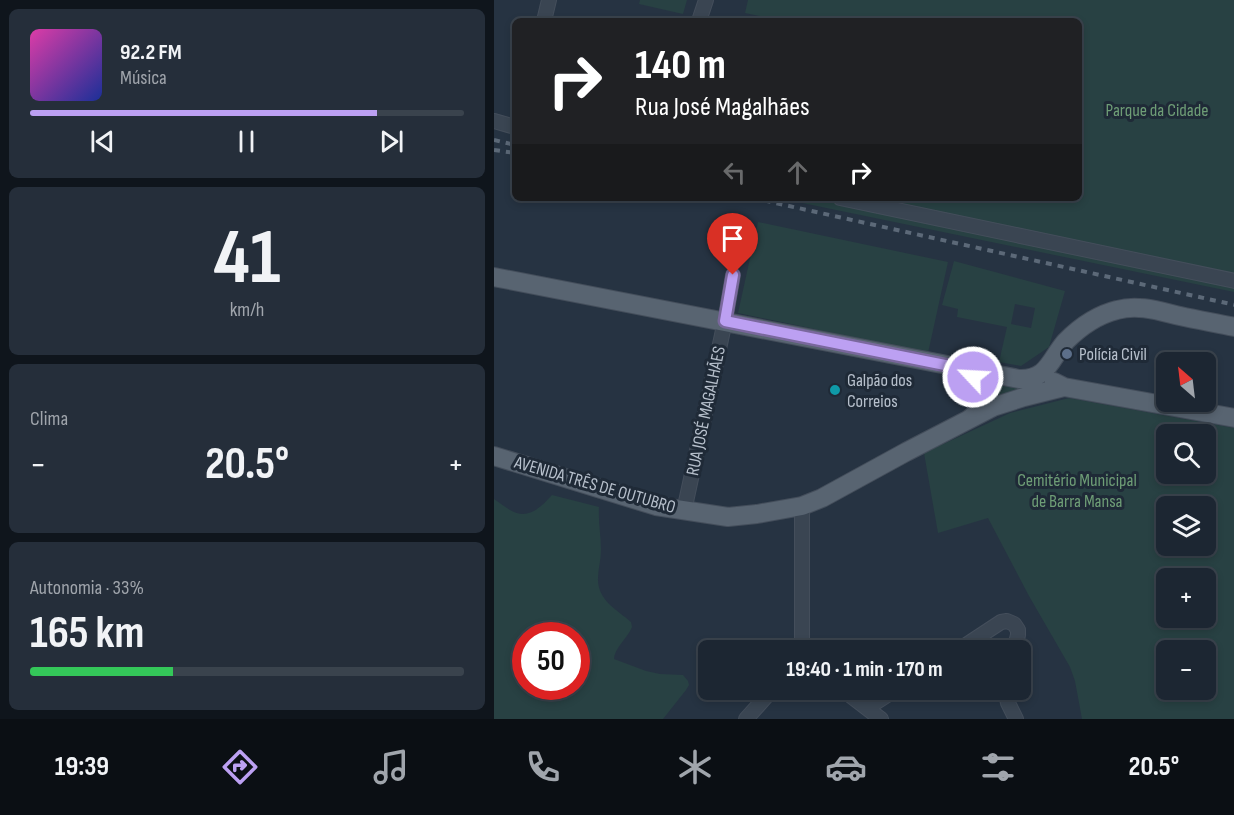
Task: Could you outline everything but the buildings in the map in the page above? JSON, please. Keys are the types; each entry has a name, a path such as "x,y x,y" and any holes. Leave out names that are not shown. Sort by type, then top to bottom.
{"main road":[{"path":"494,277 1025,380 1038,375 1050,366 1064,344 1076,332 1100,316 1118,309 1142,308 1235,327"},
{"path":"1050,366 1051,379 1064,387 1235,418"},
{"path":"966,369 976,383 979,400 977,411 966,421"},
{"name":"AVENIDA TRÊS DE OUTUBRO","path":"494,456 656,506 728,517 757,514 802,506 822,498 978,414 1007,402 1064,387"}],"street":[{"path":"545,18 549,0"},
{"path":"700,18 706,0"},
{"path":"494,121 512,126"},
{"path":"854,201 1235,281"},
{"name":"RUA JOSÉ MAGALHÃES","path":"684,511 733,275"},
{"path":"802,506 802,640"},
{"path":"974,640 1001,622 1007,621 1014,624 1018,630 1016,640"},
{"path":"746,719 763,700"},
{"path":"753,719 765,700"},
{"path":"856,700 881,719"},
{"path":"867,708 880,700"},
{"path":"1007,700 1016,719"}],"green space":[{"path":"640,0 687,0 683,14 639,4"},
{"name":"Parque da Cidade","path":"748,0 1234,0 1234,292 793,201 1082,201 1082,18 769,18 745,13"},
{"path":"758,222 948,262 928,353 738,313"},
{"path":"954,261 1065,291 1049,347 1021,366 999,362 1007,327 957,317 958,309 942,305","holes":["1015,304 1035,308 1031,328 1011,324"]},
{"path":"1046,373 1051,384 988,402 981,380"},
{"name":"Cemitério Municipal de Barra Mansa","path":"1069,398 1212,424 1156,424 1156,484 1216,484 1216,425 1234,428 1234,719 1082,719 1070,667 988,518 938,533 924,453 1010,413"},
{"path":"552,495 599,507 601,550 599,586 604,598 631,622 632,627 616,651 614,659 646,671 683,675 688,681 689,685 686,690 663,719 494,719 494,499 517,513 528,513 539,508"}],"railway":[{"path":"494,140 512,144"},
{"path":"494,150 512,153"},
{"path":"767,201 1235,305"}],"place":[{"name":"Polícia Civil","path":"1067,354"},
{"name":"Galpão dos Correios","path":"835,390"}],"route":[{"path":"733,275 725,321 960,368 973,377"}]}
